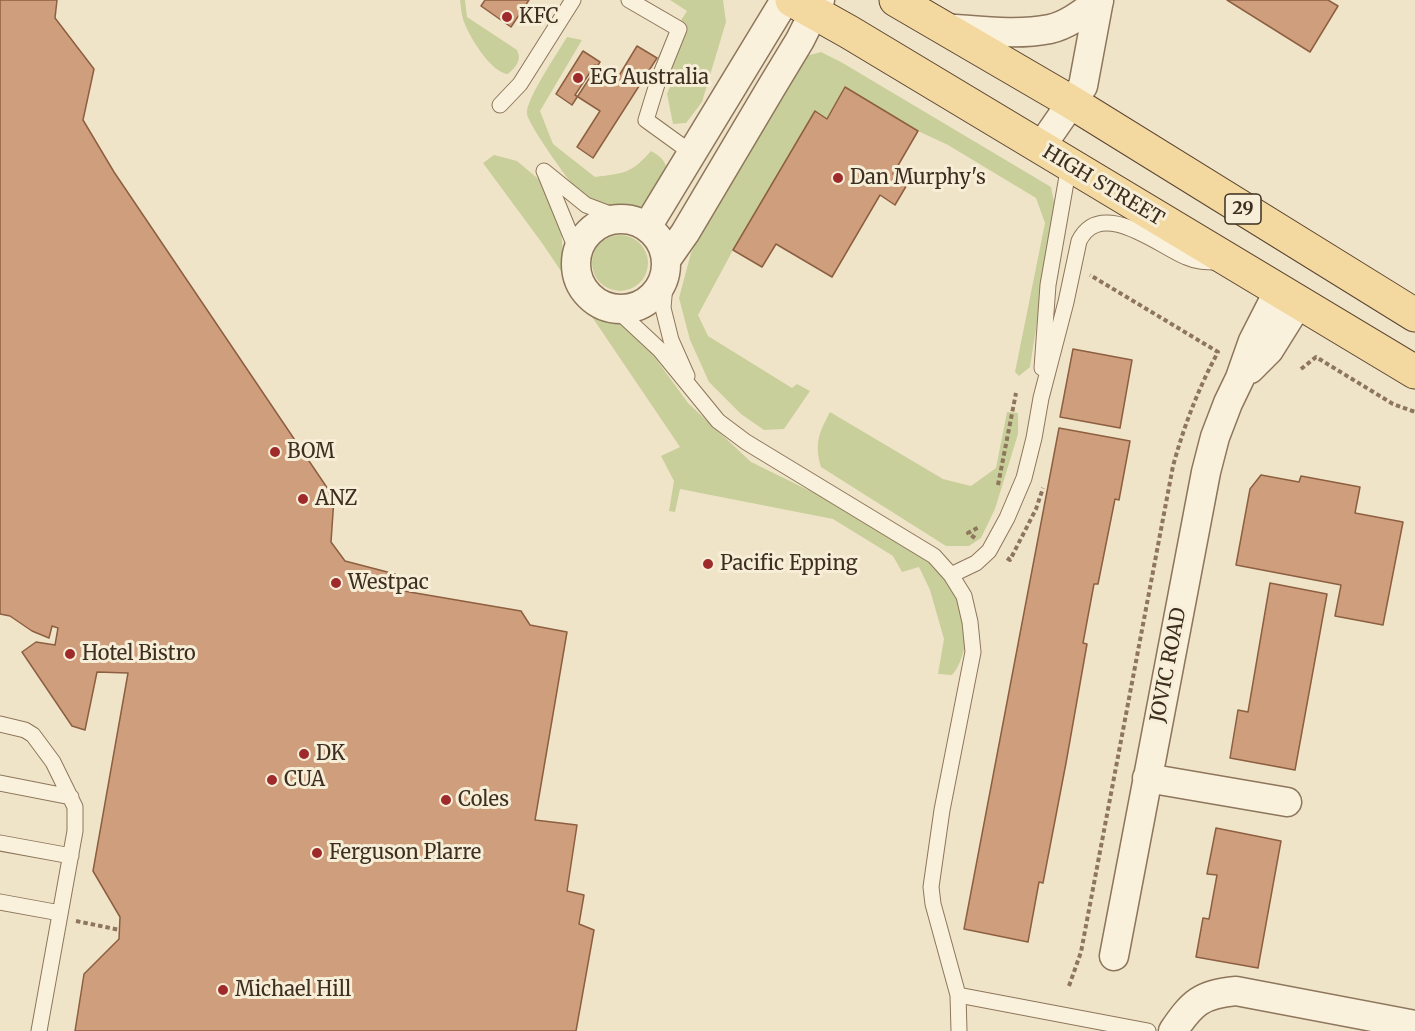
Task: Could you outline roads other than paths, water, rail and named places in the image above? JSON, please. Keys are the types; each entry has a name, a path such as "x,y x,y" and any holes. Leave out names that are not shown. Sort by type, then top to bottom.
{"main road":[{"name":"29","path":"896,0 1071,102 1415,315"},
{"name":"HIGH STREET","path":"802,3 1415,372"}],"street":[{"path":"940,27 1014,32 1051,29 1075,18 1099,0"},
{"path":"1040,148 1083,86 1099,0"},
{"path":"635,223 693,154 802,3"},
{"path":"666,266 663,248 657,236 635,223 608,220 595,227 584,237 577,250 575,264 577,277 583,290 598,303 617,310 630,309 653,296 661,285 666,266 800,40 802,3"},
{"name":"JOVIC ROAD","path":"1114,956 1206,472 1215,437 1240,378 1269,350 1289,296"},
{"path":"1147,778 1287,802"},
{"path":"1173,1031 1190,1008 1203,998 1216,993 1236,991 1415,1025"}],"lane":[{"path":"500,105 520,84 573,0"},
{"path":"629,0 679,29 658,81 646,120 693,154"},
{"path":"1041,398 1048,285 1069,165"},
{"path":"577,250 544,171 586,205 635,223"},
{"path":"951,575 976,563 991,548 1024,478 1041,398 1079,241 1083,233 1090,227 1103,224 1130,226 1183,256 1199,262 1233,263"},
{"path":"666,266 663,308 671,340 694,394"},
{"path":"617,310 660,350 718,421 746,442 934,556 951,575 964,596 970,622 972,652 942,810 931,887 933,904 958,995 959,1031"},
{"path":"0,724 25,730 33,735 53,762 75,807 76,820 71,856 39,1031"},
{"path":"0,783 71,797"},
{"path":"0,843 71,856"},
{"path":"0,902 60,913"},
{"path":"958,995 1148,1031"}],"place":[{"name":"KFC","path":"507,17"},
{"name":"EG Australia","path":"578,78"},
{"name":"Dan Murphy's","path":"838,178"},
{"name":"BOM","path":"275,452"},
{"name":"ANZ","path":"303,499"},
{"name":"Pacific Epping","path":"708,564"},
{"name":"Westpac","path":"336,583"},
{"name":"Hotel Bistro","path":"70,654"},
{"name":"DK","path":"304,754"},
{"name":"CUA","path":"272,780"},
{"name":"Coles","path":"446,800"},
{"name":"Ferguson Plarre","path":"317,853"},
{"name":"Michael Hill","path":"223,990"}]}
